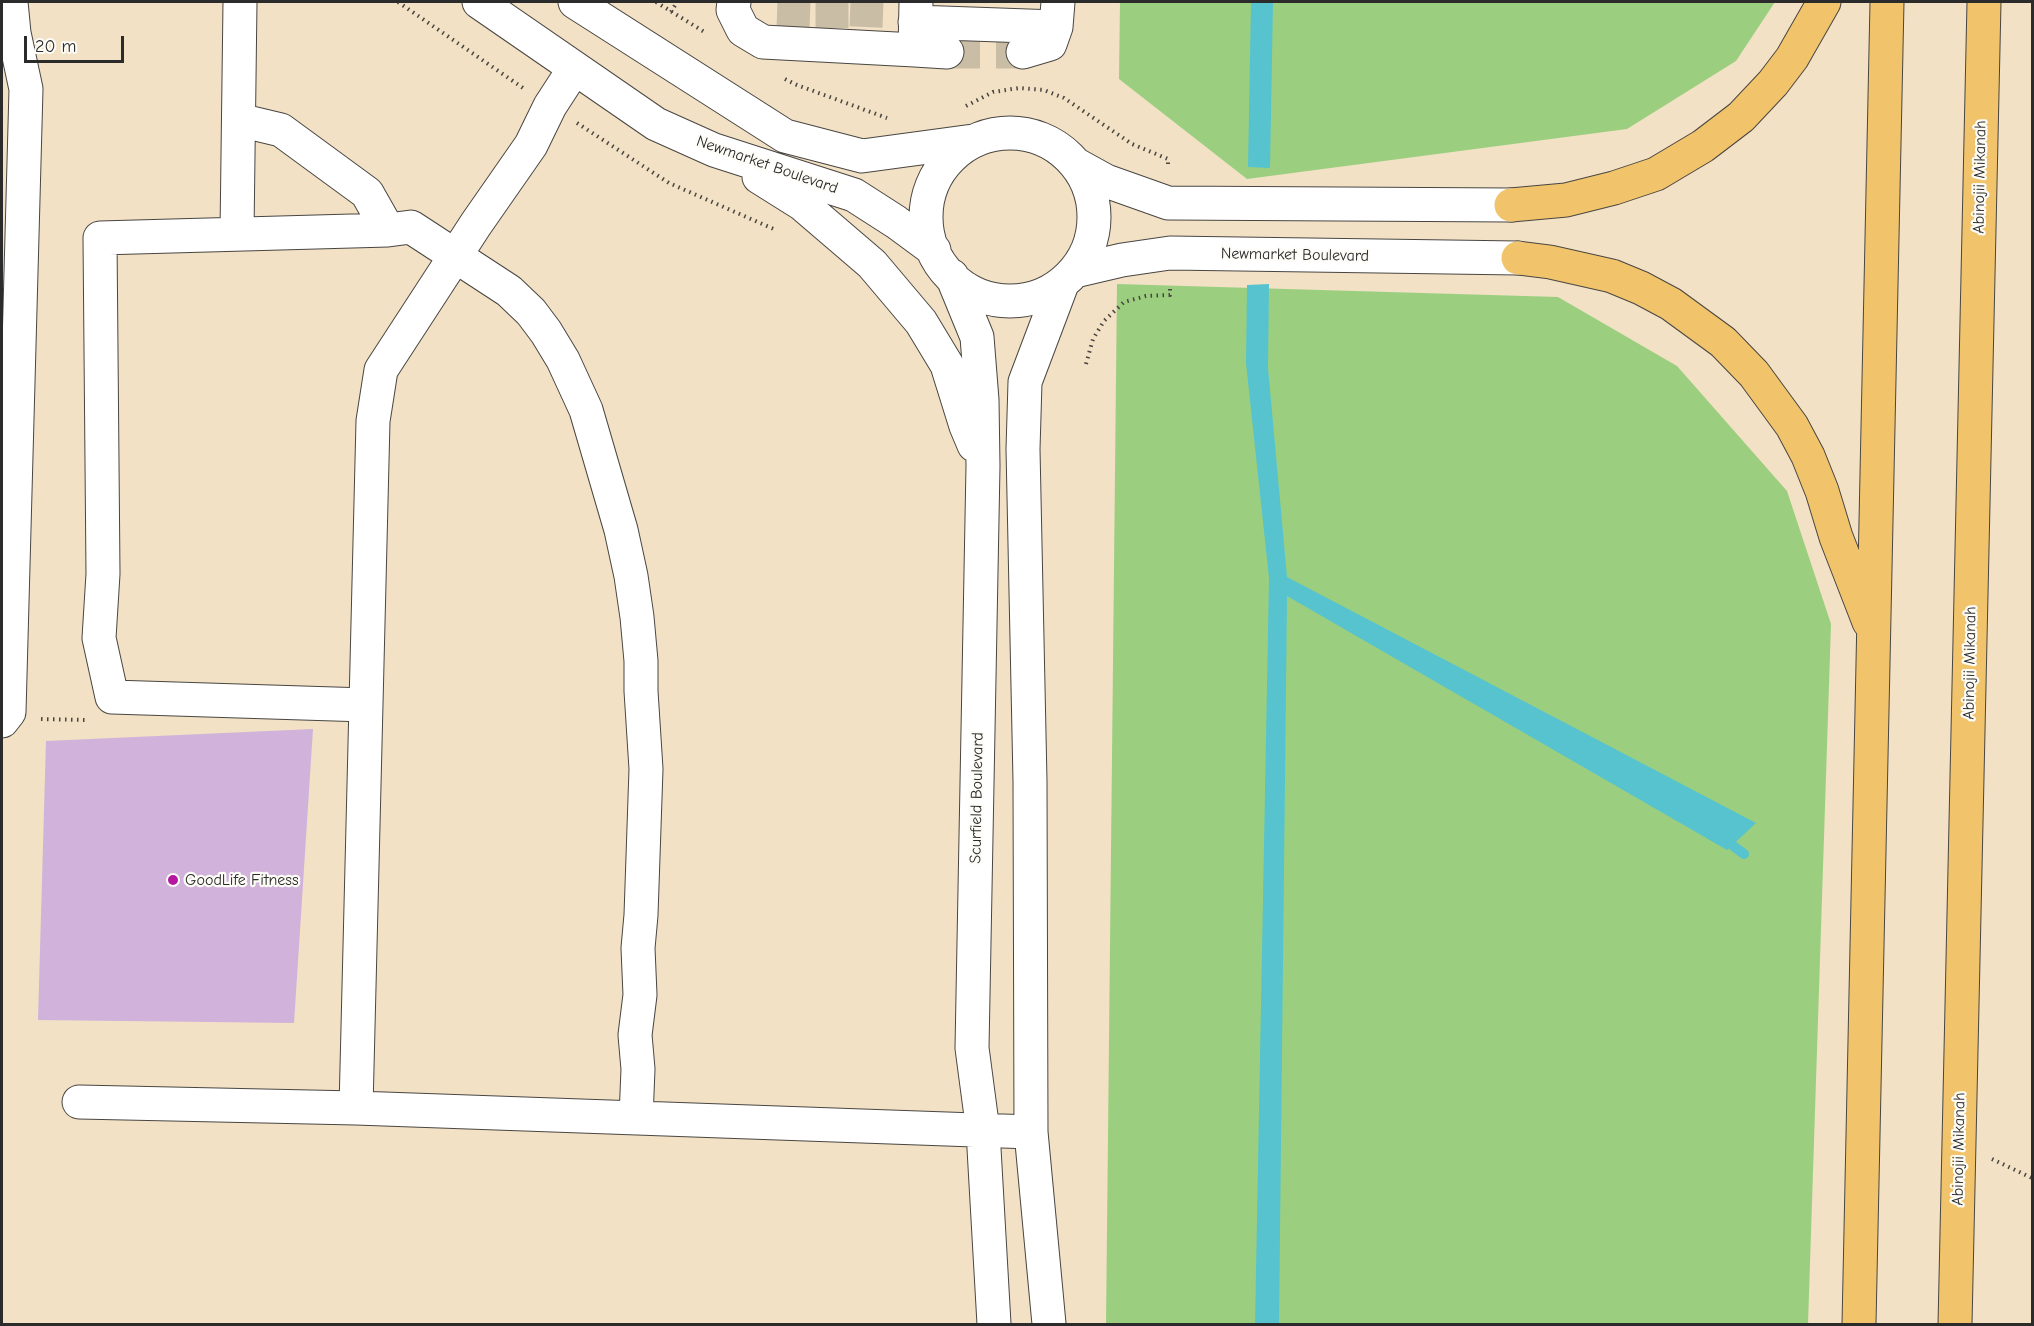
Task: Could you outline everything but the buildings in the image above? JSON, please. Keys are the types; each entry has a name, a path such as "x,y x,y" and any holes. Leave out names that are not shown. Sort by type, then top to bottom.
{"main road":[{"path":"1511,205 1566,200 1614,188 1656,174 1703,146 1741,117 1773,83 1792,58 1824,2"},
{"path":"1859,1324 1887,2"},
{"name":"Abinojii Mikanah","path":"1955,1324 1984,2"},
{"path":"1518,258 1550,262 1612,276 1641,288 1671,304 1723,342 1754,374 1792,426 1808,456 1874,635"}],"street":[{"path":"2,721 9,712 26,89 9,22 24,2"},
{"path":"237,233 240,2"},
{"name":"Newmarket Boulevard","path":"479,2 656,124 714,150 854,195 896,222 943,263"},
{"name":"Newmarket Boulevard","path":"575,2 617,13 785,136 862,156 973,141"},
{"path":"734,2 734,9 743,30 763,42 793,35 866,37 1057,14 1050,44 1023,52"},
{"path":"356,1108 373,421 381,370 455,255 531,146 550,106 574,69"},
{"path":"239,120 281,130 367,193 388,230"},
{"path":"1068,278 1039,297 1013,302 987,298 962,287 929,240 926,211 933,182 949,158 973,141 1001,133 1030,134 1057,146 1077,165 1106,181 1168,203 1511,205"},
{"path":"714,150 802,204 872,264 921,322 946,365 966,426 983,465"},
{"path":"1049,1324 1031,1131 1030,781 1023,449 1025,382 1068,278 1091,240 1094,213 1090,188 1077,165"},
{"path":"366,705 112,697 99,638 103,574 100,238 388,230 411,227 509,291 531,312 563,360 586,410 621,530 637,616 646,769 638,948 640,995 635,1035 638,1069 636,1118"},
{"name":"Newmarket Boulevard","path":"1068,278 1122,260 1170,253 1518,258"},
{"name":"Scurfield Boulevard","path":"943,263 977,336 982,400 983,465 972,1048 983,1131 994,1324"},
{"path":"79,1102 356,1108 1031,1131"}],"path":[{"path":"398,2 550,106 669,183 780,232"},
{"path":"656,2 707,34"},
{"path":"671,12 677,2"},
{"path":"776,74 797,85 889,118"},
{"path":"962,108 993,92 1019,88 1044,90 1064,98 1132,144 1168,159 1168,203"},
{"path":"1086,364 1093,339 1104,321 1124,302 1146,296 1170,295 1170,253"},
{"path":"1959,1144 2032,1178"}],"green space":[{"path":"1120,2 1775,2 1736,61 1627,129 1247,179 1119,79"},
{"path":"1117,284 1558,297 1677,366 1787,491 1831,624 1808,1324 1106,1324"}],"water":[{"path":"1251,2 1273,2 1270,168 1248,167"},
{"path":"1269,284 1268,368 1287,577 1756,823 1727,850 1287,596 1279,1324 1255,1324 1269,578 1246,363 1247,285"}],"waterway":[{"path":"1732,845 1744,854"}],"tunnel":[{"path":"793,28 794,2"},
{"path":"832,2 832,28"},
{"path":"866,27 867,2"},
{"path":"947,52 1023,52"}],"place":[{"name":"GoodLife Fitness","path":"173,880"}]}
